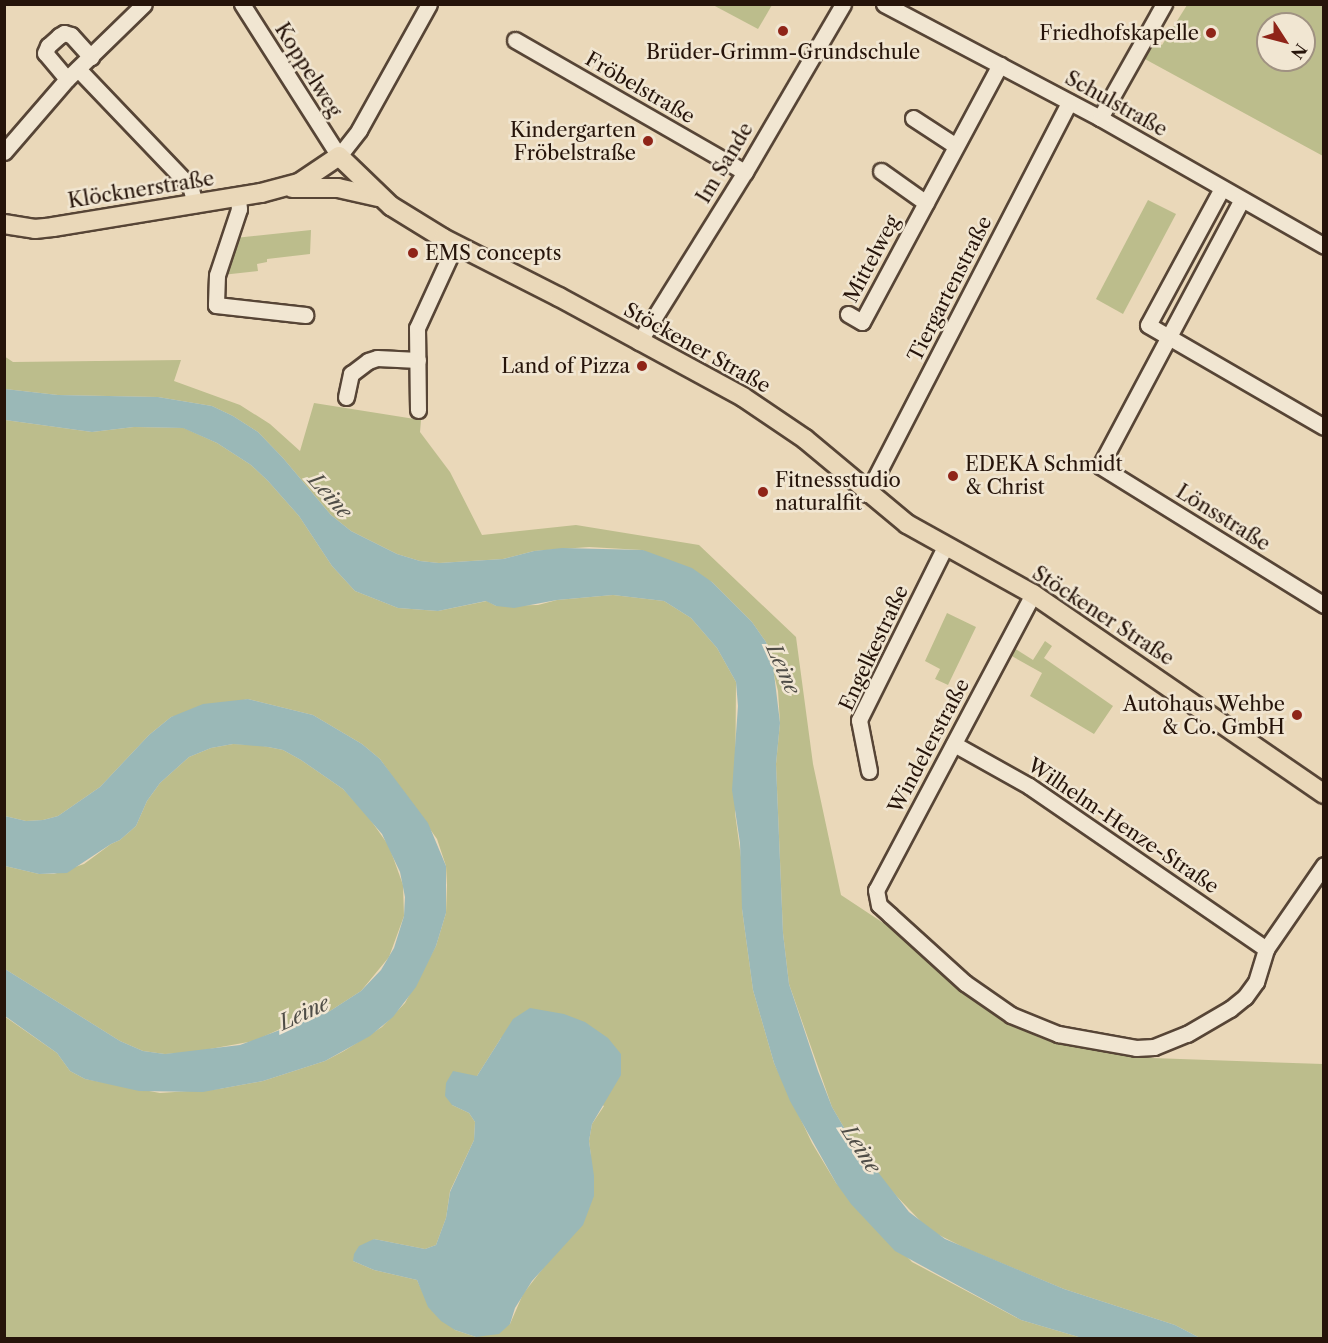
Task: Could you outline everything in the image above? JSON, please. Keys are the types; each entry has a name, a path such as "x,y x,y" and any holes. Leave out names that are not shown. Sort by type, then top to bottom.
{"main road":[{"path":"285,188 309,178 339,156"},
{"name":"Stöckener Straße","path":"339,156 382,199 407,217 455,245 559,297 639,342 721,382 785,425 867,494 907,524 1033,594 1323,794"},
{"path":"285,188 338,188 382,199"},
{"name":"Klöcknerstraße","path":"4,224 20,228 44,228 238,198 285,188"}],"street":[{"path":"4,152 73,74 144,4"},
{"name":"Koppelweg","path":"242,4 339,156"},
{"path":"339,156 362,125 429,4"},
{"name":"Im Sande","path":"639,342 745,172 843,4"},
{"name":"Schulstraße","path":"884,4 1100,118 1210,180 1221,190 1323,246"},
{"path":"1100,118 1164,4"},
{"path":"91,57 71,35 64,33 48,46 45,53 73,74 190,186 195,204"},
{"name":"Fröbelstraße","path":"515,40 745,172"},
{"name":"Mittelweg","path":"848,314 862,322 1000,65"},
{"name":"Tiergartenstraße","path":"867,494 1069,102"},
{"path":"913,118 956,146"},
{"name":"Mittelweg","path":"881,171 926,203"},
{"path":"1221,190 1148,325 1323,426"},
{"path":"238,198 239,209 217,275 216,305 305,315"},
{"path":"1168,336 1241,201"},
{"path":"418,411 417,328 455,245"},
{"name":"Lönsstraße","path":"1168,336 1100,466 1323,605"},
{"path":"346,397 351,374 368,361 377,358 418,360"},
{"name":"Engelkestraße","path":"869,771 860,720 945,547"},
{"name":"Windelerstraße","path":"1033,594 876,890 879,905 965,983 1011,1015 1058,1034 1136,1048 1171,1042 1230,1009 1256,982 1266,949 1323,866"},
{"name":"Wilhelm-Henze-Straße","path":"954,744 1029,786 1266,949"}],"green space":[{"path":"713,5 772,5 758,29"},
{"path":"1187,5 1323,5 1323,156 1143,58 1153,40 1162,45"},
{"path":"1148,200 1176,214 1123,314 1096,299"},
{"path":"311,230 310,254 267,259 267,262 257,264 258,271 222,275 235,238"},
{"path":"4,356 13,362 181,360 174,381 240,405 270,424 300,451 314,403 421,420 420,432 450,472 482,535 576,525 699,545 796,637 813,764 841,895 897,932 983,1004 1040,1038 1152,1058 1323,1064 1323,1338 1200,1338 1175,1325 1064,1289 965,1248 929,1230 886,1185 846,1131 832,1107 789,984 783,933 776,764 780,723 778,691 766,642 752,622 712,582 642,550 589,547 534,551 503,559 439,563 420,561 397,554 351,531 331,515 258,432 233,416 212,406 158,397 58,395 5,389"},
{"path":"5,420 92,432 134,427 184,428 217,443 251,465 268,481 299,516 332,566 355,591 398,608 438,611 487,601 496,606 538,605 557,600 613,595 664,601 691,618 717,648 736,682 735,813 742,865 742,909 753,990 774,1063 812,1143 836,1183 912,1262 1021,1320 1082,1338 5,1338 4,1016 57,1053 70,1071 85,1079 160,1093 219,1089 263,1081 325,1061 344,1051 382,1027 405,1003 436,946 446,913 447,885 446,866 437,839 380,759 362,744 313,715 248,699 171,717 149,735 100,787 58,816 26,821 5,816","holes":["501,1038 604,1106 592,1124 589,1141 591,1156 551,1258 523,1294 510,1324 476,1337 455,1330 423,1293 417,1280 374,1270 353,1261 374,1239 425,1249 436,1245 446,1218 450,1191 474,1140 475,1122 469,1113 452,1105 467,1076 477,1076"]},
{"path":"947,613 976,627 948,685 935,679 940,669 925,661"},
{"path":"1045,641 1052,646 1044,658 1113,706 1094,734 1030,696 1042,673 1010,655 1014,648 1033,660"},
{"path":"233,744 258,745 283,750 301,760 343,789 367,815 389,846 403,885 404,916 389,957 361,991 330,1011 291,1024 254,1041 193,1052 165,1054 143,1051 120,1041 5,969 5,866 39,874 54,874 84,864 120,840 136,826 147,801 160,783 189,757 211,748"}],"water":[{"path":"5,389 58,395 158,397 212,406 258,432 331,515 351,531 397,554 420,561 439,563 503,559 534,551 562,548 643,550 692,568 712,582 752,622 766,642 773,665 780,723 776,764 783,933 789,984 818,1071 832,1107 846,1131 909,1212 945,1239 1064,1289 1175,1325 1200,1338 1082,1338 1021,1320 895,1251 851,1204 836,1183 790,1101 774,1063 753,990 742,909 740,843 732,790 738,706 736,682 717,648 691,618 664,601 613,595 557,600 514,608 496,606 486,601 438,611 398,608 355,591 332,566 299,516 268,481 251,465 217,443 183,428 134,427 92,432 5,420"},
{"path":"248,699 313,715 362,744 380,759 428,823 446,866 446,913 436,946 416,987 393,1017 370,1036 325,1061 263,1081 203,1092 139,1091 85,1079 70,1071 57,1053 5,1016 5,969 120,1041 143,1051 165,1054 240,1045 330,1011 361,991 381,970 394,948 404,916 405,897 400,872 382,834 343,789 283,750 233,744 211,748 189,757 160,783 147,801 136,826 120,840 67,873 39,874 5,866 5,816 26,821 58,816 100,787 149,735 171,717 203,704"},
{"path":"530,1008 564,1014 585,1022 608,1038 621,1054 621,1075 592,1124 589,1141 594,1176 594,1196 583,1225 532,1281 515,1308 510,1324 499,1334 476,1337 455,1330 441,1321 428,1307 417,1280 374,1270 353,1261 354,1254 359,1246 374,1239 425,1249 436,1245 446,1218 450,1192 474,1140 475,1122 469,1113 452,1105 445,1096 446,1083 453,1071 477,1076 513,1019"}],"place":[{"name":"Brüder-Grimm-Grundschule","path":"783,31"},
{"name":"Friedhofskapelle","path":"1211,33"},
{"name":"Kindergarten Fröbelstraße","path":"648,141"},
{"name":"EMS concepts","path":"413,253"},
{"name":"Land of Pizza","path":"642,366"},
{"name":"EDEKA Schmidt & Christ","path":"953,476"},
{"name":"Fitnessstudio naturalfit","path":"763,492"},
{"name":"Autohaus Wehbe & Co. GmbH","path":"1297,715"}],"water label":[{"name":"Leine","path":"330,496"},
{"name":"Leine","path":"783,669"},
{"name":"Leine","path":"304,1013"},
{"name":"Leine","path":"861,1149"}]}
